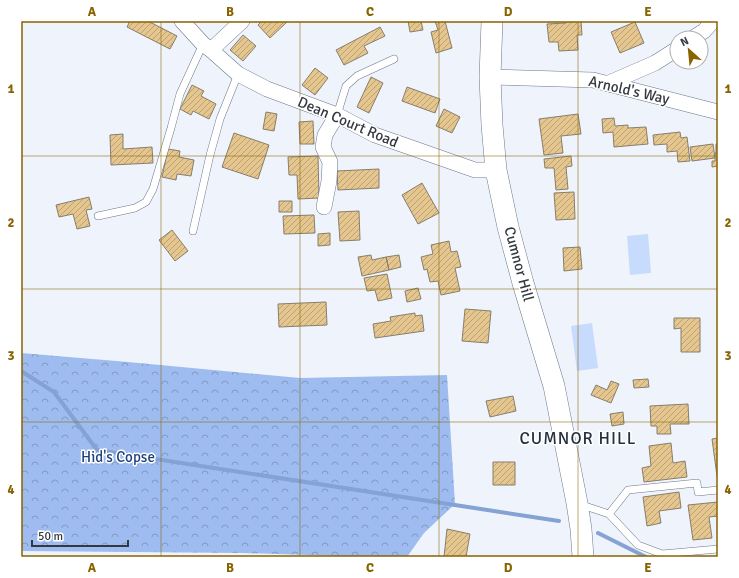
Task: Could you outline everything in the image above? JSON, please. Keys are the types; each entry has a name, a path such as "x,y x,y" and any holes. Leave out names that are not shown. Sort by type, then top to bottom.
{"street":[{"name":"Dean Court Road","path":"182,21 207,47 238,74 267,89 337,115 375,135 468,168 475,170 496,170"},
{"path":"207,47 242,21"},
{"name":"Cumnor Hill","path":"492,21 490,78 496,170 510,234 523,283 554,386 582,529 583,557"},
{"path":"705,30 714,21"},
{"path":"609,83 655,63 669,54"},
{"name":"Arnold's Way","path":"490,78 593,80 718,112"},
{"path":"324,207 329,181 330,162 323,147 325,135 337,115"}],"lane":[{"path":"98,216 135,208 146,202 153,188 180,94 207,47"},
{"path":"337,115 346,86 357,76 394,59"},
{"path":"193,231 210,155 220,119 238,74"},
{"path":"609,514 628,490 697,483 698,492 718,490"},
{"path":"577,503 609,514 638,545 662,554 718,549"}],"green space":[{"name":"Hid's Copse","path":"21,353 300,378 447,375 455,504 424,533 407,557 341,557 242,553 21,551"}],"shaded area":[{"path":"648,234 651,273 630,275 627,236"},
{"path":"592,323 598,368 577,371 571,326"}],"building":[{"path":"130,21 148,21 177,36 170,49 127,27"},
{"path":"262,21 288,21 270,38 258,25"},
{"path":"408,21 421,21 423,30 410,32"},
{"path":"435,21 445,21 452,48 436,53 431,32 438,30"},
{"path":"565,21 581,21 582,35 577,35 578,50 559,51 558,42 549,42 547,24 566,23"},
{"path":"635,22 644,43 620,53 611,32"},
{"path":"380,27 385,36 364,46 368,53 344,65 336,50"},
{"path":"243,35 256,46 243,61 230,50"},
{"path":"315,68 328,78 315,95 302,85"},
{"path":"371,77 383,83 369,113 357,107"},
{"path":"192,85 204,91 201,96 216,104 209,119 193,111 191,115 180,109"},
{"path":"407,87 440,99 435,113 402,101"},
{"path":"444,109 460,117 452,133 436,126"},
{"path":"266,112 277,114 274,131 263,129"},
{"path":"578,114 581,134 561,136 563,153 544,155 539,119"},
{"path":"614,118 615,126 628,125 628,128 646,127 648,144 614,147 613,132 603,133 602,119"},
{"path":"313,121 314,144 300,144 299,122"},
{"path":"680,132 681,138 687,137 690,161 678,162 677,151 667,152 667,144 654,145 653,135"},
{"path":"234,133 269,145 258,179 222,167"},
{"path":"123,134 123,149 152,147 153,163 111,165 110,135"},
{"path":"713,144 715,158 692,161 690,147"},
{"path":"716,144 718,144 718,166 712,167 712,161 715,161"},
{"path":"168,149 180,151 179,157 194,160 191,176 177,174 176,180 162,177"},
{"path":"318,156 319,198 298,199 297,175 289,175 288,157"},
{"path":"571,156 572,166 566,167 568,189 556,190 554,168 545,168 544,159"},
{"path":"379,169 379,188 338,190 337,171"},
{"path":"422,183 439,213 418,224 402,195"},
{"path":"574,192 575,219 556,220 554,193"},
{"path":"89,197 92,209 86,210 90,226 77,229 73,214 59,217 56,205"},
{"path":"279,201 292,201 292,212 279,212"},
{"path":"359,211 360,240 340,241 338,212"},
{"path":"314,215 315,233 284,234 283,216"},
{"path":"172,230 188,251 175,261 159,240"},
{"path":"330,233 330,245 318,246 318,234"},
{"path":"449,241 451,252 457,251 461,267 455,268 460,291 441,295 438,281 430,282 427,269 424,270 421,257 433,254 431,245"},
{"path":"580,247 582,269 564,271 563,248"},
{"path":"371,255 372,260 386,257 389,270 362,276 358,257"},
{"path":"399,255 401,267 389,270 386,257"},
{"path":"387,274 392,298 378,301 375,290 367,291 364,278"},
{"path":"418,288 421,299 407,302 405,291"},
{"path":"326,302 327,325 279,327 278,304"},
{"path":"465,309 491,311 488,343 462,341"},
{"path":"415,313 415,316 422,315 424,331 375,338 373,324 391,321 390,317"},
{"path":"674,318 700,318 700,352 681,352 681,328 674,329"},
{"path":"648,379 649,387 634,388 633,380"},
{"path":"611,381 619,384 611,403 591,395 596,385 607,390"},
{"path":"513,396 516,411 490,417 486,401"},
{"path":"688,404 689,424 670,424 671,434 657,434 657,426 651,426 650,406"},
{"path":"623,412 624,424 612,426 610,414"},
{"path":"718,438 718,476 717,476 712,439"},
{"path":"671,443 673,463 685,461 687,477 644,482 642,468 651,466 649,446"},
{"path":"493,462 515,462 515,485 493,485"},
{"path":"679,492 681,508 659,511 661,523 647,526 643,497"},
{"path":"718,502 718,516 709,517 712,538 693,540 688,505"},
{"path":"447,529 470,534 466,557 444,557"}],"waterway":[{"path":"21,371 54,392 97,450 559,521"},
{"path":"598,533 646,557"}],"district":[{"name":"CUMNOR HILL","path":"578,438"}]}
